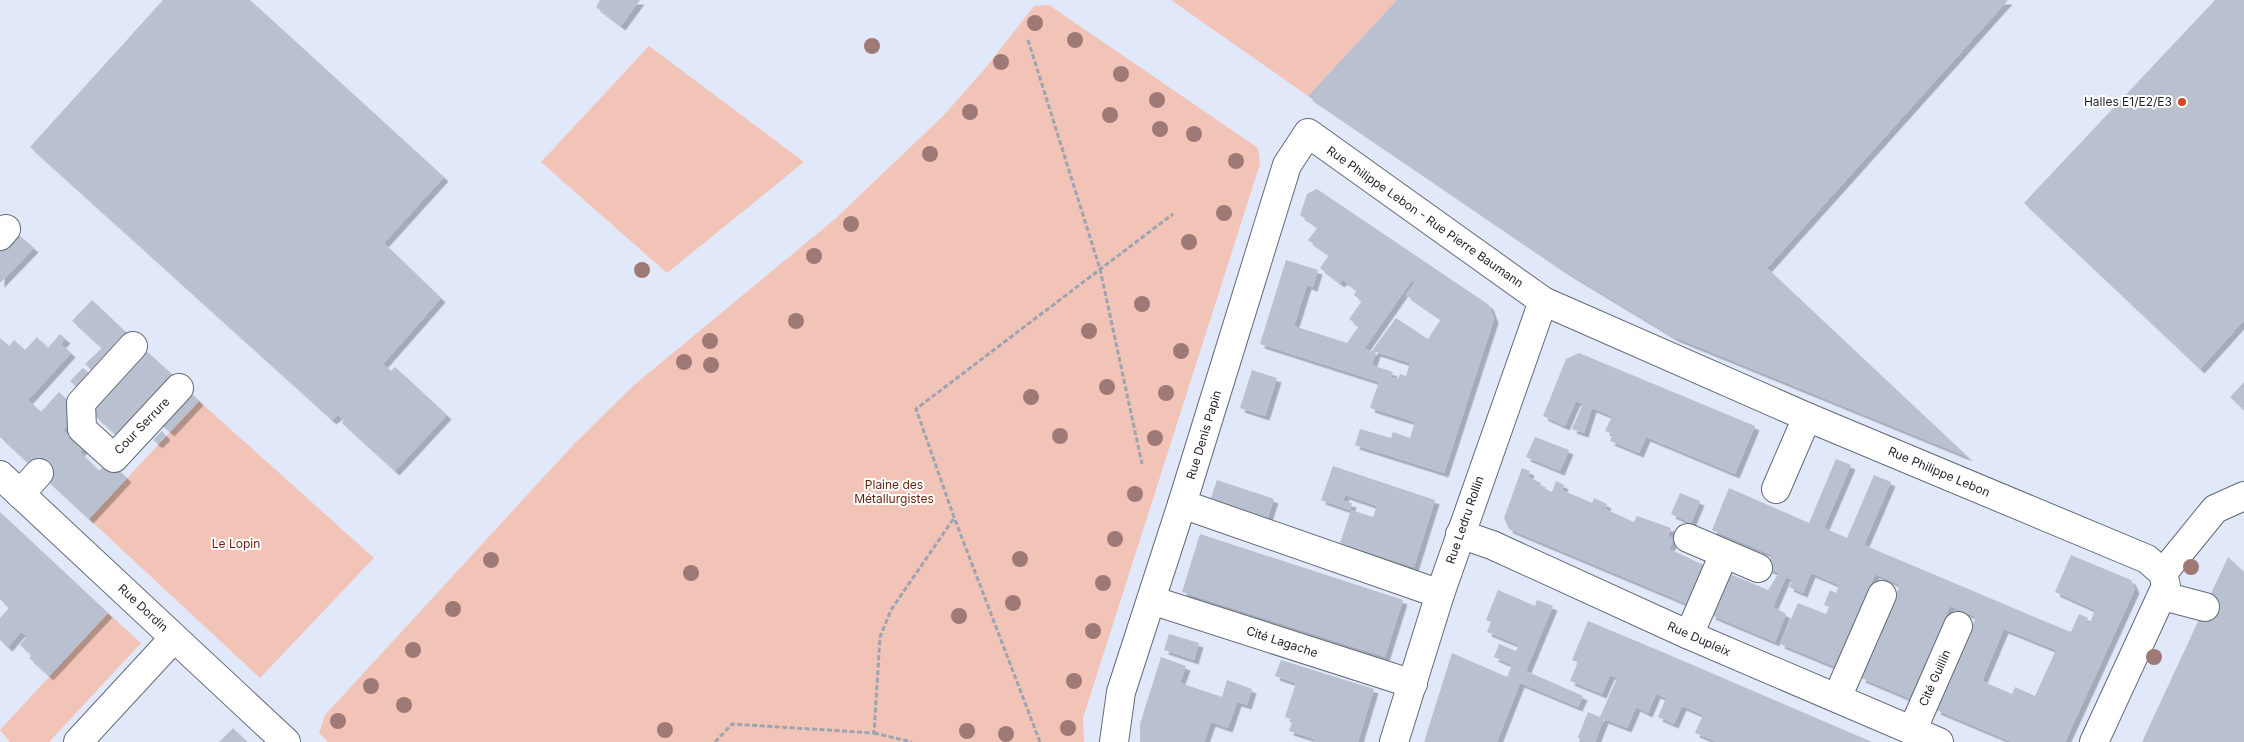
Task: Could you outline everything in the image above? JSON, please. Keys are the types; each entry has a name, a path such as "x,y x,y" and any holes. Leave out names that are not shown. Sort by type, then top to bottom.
{"street":[{"name":"Rue Philippe Lebon - Rue Pierre Baumann","path":"1308,133 1543,301"},
{"name":"Rue Denis Papin","path":"1114,742 1117,709 1121,692 1182,504 1287,165 1308,133"},
{"name":"Rue Philippe Lebon","path":"1543,301 1807,418 2147,558 2163,584"},
{"name":"Rue Ledru Rollin","path":"1394,742 1460,534 1543,301"},
{"name":"Cour Serrure","path":"133,346 81,403 77,434 114,458 178,388"},
{"path":"1776,489 1807,418"},
{"path":"20,494 39,473"},
{"name":"Rue Dordin","path":"0,474 286,742"},
{"path":"2094,742 2163,584 2215,509 2244,496"},
{"path":"1182,504 1440,594"},
{"name":"Rue Dupleix","path":"1460,534 1492,545 1689,635 1938,742"},
{"path":"1688,538 1758,568"},
{"path":"1689,635 1724,554"},
{"path":"2163,584 2205,608"},
{"path":"1837,698 1882,595"},
{"name":"Cité Lagache","path":"1151,600 1413,684"},
{"name":"Cité Guillin","path":"1912,731 1958,626"},
{"path":"78,742 174,638"}],"path":[{"path":"1028,40 1100,269 1142,464"},
{"path":"1040,742 954,517 916,409 1173,214"},
{"path":"874,733 880,637 891,610 954,517"},
{"path":"715,742 732,724 874,733 912,742"}],"green space":[{"path":"1171,0 1397,0 1308,96"},
{"name":"Plaine des Métallurgistes","path":"1049,5 1258,148 1260,164 1083,718 1084,742 328,742 319,733 325,715 574,444 634,385 835,219 943,116 983,71 1034,6"},
{"path":"649,46 804,162 667,273 541,162"},
{"name":"Le Lopin","path":"199,401 374,558 260,678 89,519"},
{"path":"108,613 141,643 49,742 10,742 0,730"}],"building":[{"path":"163,0 250,0 444,177 384,243 441,298 383,364 391,371 395,367 447,415 395,471 342,423 344,420 338,415 332,420 30,147"},
{"path":"600,0 640,0 621,26 596,7"},
{"path":"1397,0 2008,0 1767,268 1968,457 1674,337 1565,271 1308,96"},
{"name":"Halles E1/E2/E3","path":"2215,0 2244,0 2244,320 2200,369 2024,203"},
{"path":"1317,189 1489,305 1494,319 1444,473 1355,445 1360,429 1391,438 1393,432 1410,438 1415,422 1370,408 1379,382 1260,344 1286,260 1318,270 1313,287 1307,285 1294,326 1347,343 1359,326 1349,319 1362,301 1354,295 1357,290 1343,280 1340,283 1320,268 1329,255 1308,240 1318,227 1300,215 1307,194","holes":["1412,280 1415,282 1406,295 1441,319 1428,339 1396,318 1372,351 1364,349","1376,352 1410,363 1406,376 1400,374 1398,379 1391,377 1393,372 1372,365"]},
{"path":"11,228 34,248 0,283 0,240"},
{"path":"92,300 132,338 97,375 85,364 102,348 72,321"},
{"path":"60,334 66,339 61,344 71,353 28,400 41,412 59,392 76,408 76,417 63,430 83,449 80,452 99,471 109,461 127,478 89,519 0,437 0,338 9,346 14,340 25,350 37,337 48,348"},
{"path":"142,347 177,379 121,440 87,408"},
{"path":"1579,353 1755,426 1735,474 1646,437 1639,453 1610,441 1613,434 1605,431 1612,416 1592,408 1584,433 1572,429 1583,404 1576,401 1565,426 1543,416 1566,359"},
{"path":"83,368 94,377 81,391 70,381"},
{"path":"1252,370 1277,378 1265,416 1240,408"},
{"path":"2244,382 2244,410 2230,397"},
{"path":"188,390 199,401 170,432 159,422"},
{"path":"162,431 166,436 158,444 153,440"},
{"path":"1535,437 1569,450 1560,471 1526,457"},
{"path":"1836,459 1851,465 1824,528 1847,538 1874,475 1891,482 1864,545 2044,621 2071,632 2079,614 2088,618 2086,622 2090,623 2095,610 2055,592 2071,555 2131,580 2135,589 2065,742 2012,742 1936,710 1976,617 1950,606 1911,699 1861,678 1900,585 1875,574 1836,667 1780,644 1798,603 1826,614 1829,607 1824,605 1830,590 1836,593 1839,585 1811,573 1803,593 1789,587 1793,580 1786,577 1773,607 1786,614 1775,642 1711,615 1728,573 1768,590 1779,573 1766,568 1772,555 1712,530 1729,488 1809,523","holes":["2004,629 2056,650 2035,696 2015,687 2012,694 1982,681"]},
{"path":"1333,466 1435,500 1414,567 1340,543 1351,510 1373,517 1377,506 1345,495 1343,501 1352,503 1350,510 1321,500"},
{"path":"1522,468 1530,471 1528,477 1541,483 1540,486 1552,492 1556,481 1564,485 1562,490 1592,503 1594,498 1607,504 1605,509 1634,522 1637,516 1671,528 1668,536 1674,539 1669,549 1706,566 1690,605 1509,529 1504,518"},
{"path":"1217,480 1274,499 1267,520 1210,501"},
{"path":"1680,493 1700,501 1691,523 1671,514"},
{"path":"0,512 108,613 49,676 29,658 32,655 20,645 27,636 21,632 8,647 0,640 0,618 9,608 0,599"},
{"path":"1200,534 1403,600 1385,657 1182,592"},
{"path":"2228,557 2244,572 2244,742 2142,742"},
{"path":"1498,590 1535,606 1537,600 1553,606 1526,671 1583,696 1578,707 1520,683 1497,742 1424,742 1452,653 1507,677 1512,665 1494,657 1499,644 1516,651 1519,645 1487,632 1491,622 1486,620"},
{"path":"1588,621 1872,742 1718,742 1695,733 1703,715 1682,706 1674,724 1658,717 1666,698 1656,694 1648,713 1636,707 1627,728 1604,719 1595,742 1579,742 1580,739 1578,737 1588,712 1600,717 1617,678 1610,675 1602,694 1570,681 1578,662 1572,660"},
{"path":"1169,634 1199,643 1194,660 1164,650"},
{"path":"1161,657 1186,666 1180,683 1222,697 1227,680 1252,689 1247,705 1237,702 1228,728 1211,722 1204,742 1140,742 1140,724"},
{"path":"1281,660 1374,689 1358,742 1314,742 1315,739 1289,731 1293,720 1285,717 1296,683 1275,676"},
{"path":"233,728 242,737 248,742 219,742"}],"tunnel":[{"path":"39,473 72,439"}],"place":[{"name":"Halles E1/E2/E3","path":"2182,102"}]}
